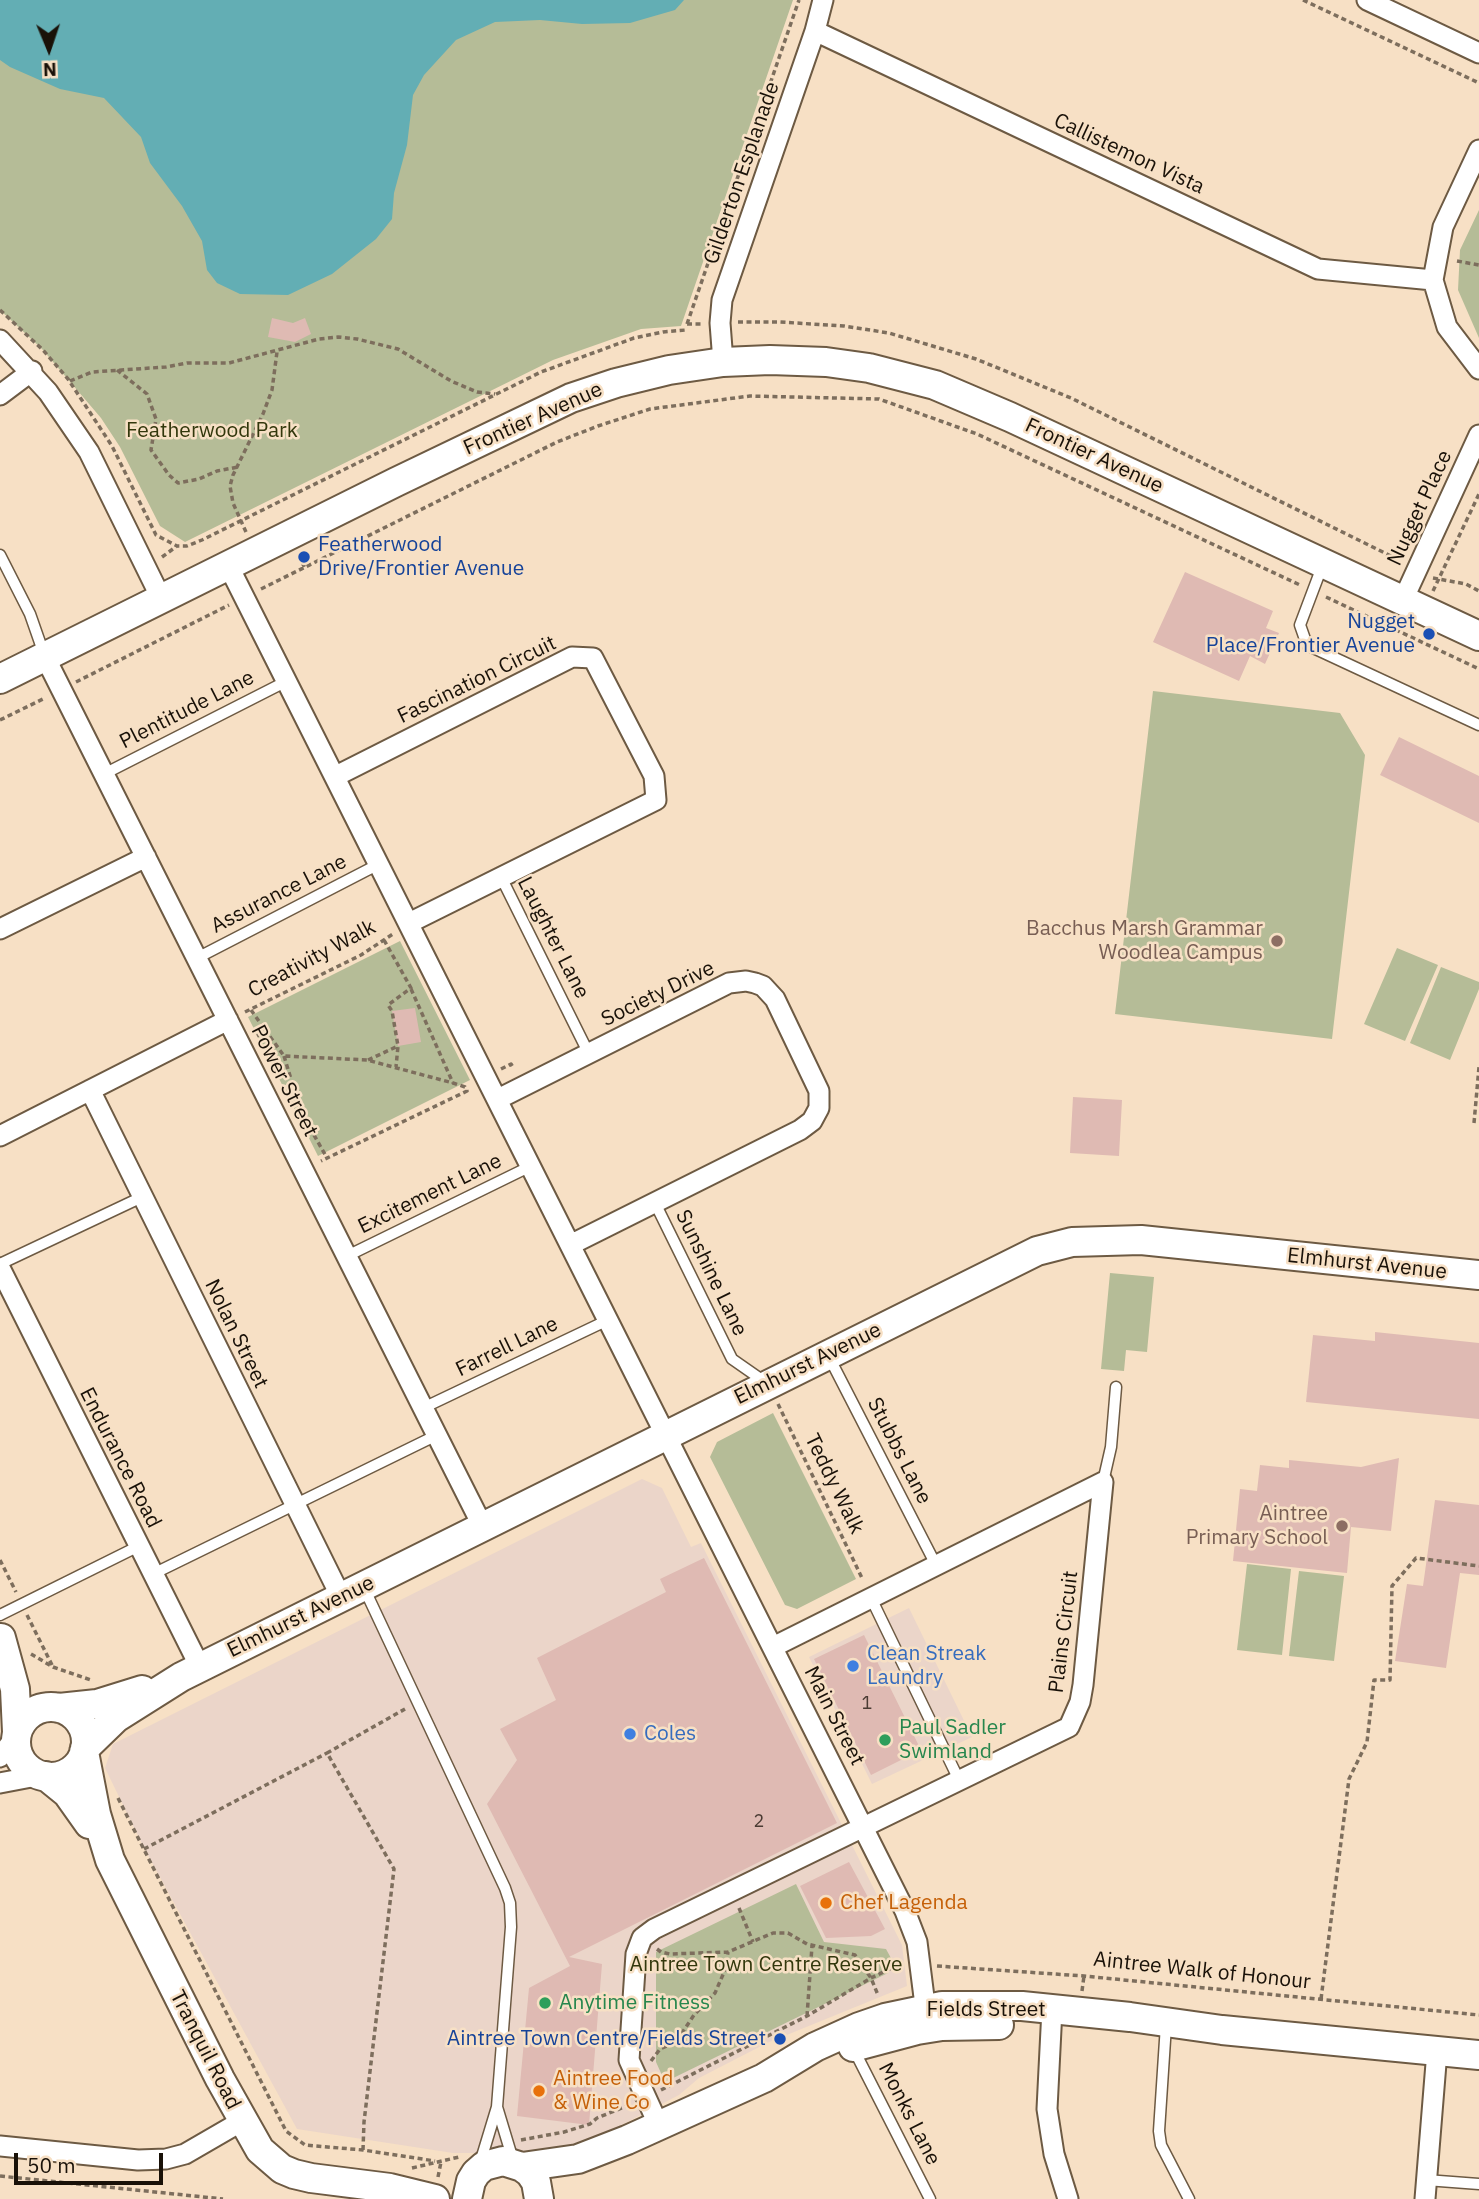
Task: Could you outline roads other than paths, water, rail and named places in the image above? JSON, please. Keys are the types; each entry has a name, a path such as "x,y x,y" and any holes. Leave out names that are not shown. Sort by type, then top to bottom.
{"street":[{"name":"Gilderton Esplanade","path":"723,362 720,323 722,300 824,0"},
{"path":"1367,0 1479,53"},
{"name":"Callistemon Vista","path":"815,31 1318,270 1433,280"},
{"path":"1479,150 1443,227 1433,280 1447,327 1479,369"},
{"path":"0,340 32,371 71,423 89,452 161,598"},
{"name":"Frontier Avenue","path":"0,679 571,398 661,371 723,362 790,360 869,368 935,385 1010,417 1479,636"},
{"path":"0,395 32,371"},
{"name":"Nugget Place","path":"1413,605 1417,569 1479,435"},
{"name":"Main Street","path":"228,565 905,1911 917,1942 927,2018"},
{"name":"Power Street","path":"45,657 483,1527"},
{"name":"Fascination Circuit","path":"336,776 572,657 593,658 654,776 656,800 409,923"},
{"path":"0,929 146,857"},
{"name":"Society Drive","path":"498,1099 729,983 746,981 763,986 775,999 819,1091 819,1108 807,1126 570,1245"},
{"path":"0,1136 228,1020"},
{"name":"Nolan Street","path":"90,1090 294,1504 352,1592"},
{"name":"Elmhurst Avenue","path":"85,1750 116,1718 191,1672 1037,1251 1072,1242 1140,1240 1479,1275"},
{"name":"Endurance Road","path":"0,1266 153,1574 191,1672"},
{"path":"773,1647 1103,1482"},
{"name":"Plains Circuit","path":"659,2126 632,2071 628,2050 636,1954 642,1938 654,1929 1069,1727 1080,1702 1083,1685 1103,1482"},
{"path":"0,1629 25,1677 56,1707 77,1718 86,1737 85,1750 79,1763 69,1771 58,1776 0,1783"},
{"path":"0,1629 15,1689 11,1741 28,1768 44,1776"},
{"name":"Elmhurst Avenue","path":"56,1707 97,1704 191,1672"},
{"path":"11,1741 27,1716 43,1707 56,1707"},
{"name":"Tranquil Road","path":"85,1750 96,1814 110,1860"},
{"name":"Tranquil Road","path":"44,1776 66,1793 89,1824 110,1860 242,2121 260,2150 282,2169 311,2178 390,2188 435,2199"},
{"name":"Fields Street","path":"764,2078 815,2047 885,2018 927,2018 977,2025 1052,2018 1222,2030 1479,2055"},
{"name":"Fields Street","path":"518,2165 578,2159 764,2078 927,2018"},
{"path":"1052,2018 1047,2109 1065,2198"},
{"path":"1425,2189 1437,2051"},
{"path":"0,2146 138,2160 166,2159 184,2154 242,2121"},
{"name":"Fields Street","path":"539,2197 546,2186 578,2159"},
{"name":"Tranquil Road","path":"390,2188 472,2183 494,2162 518,2165"},
{"path":"518,2165 536,2182 539,2197"}],"lane":[{"path":"0,555 30,614 45,657"},
{"path":"1324,563 1300,625 1307,645 1479,724"},
{"name":"Plentitude Lane","path":"104,774 288,681"},
{"name":"Assurance Lane","path":"197,958 379,863"},
{"name":"Laughter Lane","path":"501,877 589,1054"},
{"name":"Excitement Lane","path":"346,1256 531,1166"},
{"path":"0,1266 142,1197"},
{"name":"Sunshine Lane","path":"655,1203 732,1359 768,1384"},
{"name":"Farrell Lane","path":"424,1409 608,1320"},
{"name":"Stubbs Lane","path":"827,1355 936,1565"},
{"name":"Plains Circuit","path":"1103,1482 1111,1447 1116,1387"},
{"path":"153,1574 437,1435"},
{"path":"0,1629 139,1546"},
{"path":"352,1592 418,1702 510,1903 511,1927 497,2107 472,2183"},
{"path":"871,1598 959,1780"},
{"path":"1166,2027 1159,2131 1161,2145 1189,2199"},
{"name":"Monks Lane","path":"853,2047 930,2199"},
{"path":"497,2107 518,2165"},
{"path":"1425,2189 1479,2184"}],"water":[{"path":"0,0 684,0 675,10 630,23 582,24 540,20 495,22 456,40 424,75 413,95 407,145 394,193 392,219 376,239 332,274 288,295 240,294 217,283 207,270 202,241 182,206 150,163 141,137 104,98 60,89 0,60"}],"place":[{"name":"Featherwood Drive/Frontier Avenue","path":"304,557"},
{"name":"Nugget Place/Frontier Avenue","path":"1429,634"},
{"name":"Bacchus Marsh Grammar Woodlea Campus","path":"1277,941"},
{"name":"Aintree Primary School","path":"1342,1526"},
{"name":"Clean Streak Laundry","path":"853,1666"},
{"name":"Coles","path":"630,1734"},
{"name":"Paul Sadler Swimland","path":"885,1740"},
{"name":"Chef Lagenda","path":"826,1903"},
{"name":"Anytime Fitness","path":"545,2003"},
{"name":"Aintree Town Centre/Fields Street","path":"780,2039"},
{"name":"Aintree Food & Wine Co","path":"539,2091"}],"park label":[{"name":"Featherwood Park","path":"212,431"},
{"name":"Aintree Town Centre Reserve","path":"766,1965"}]}
